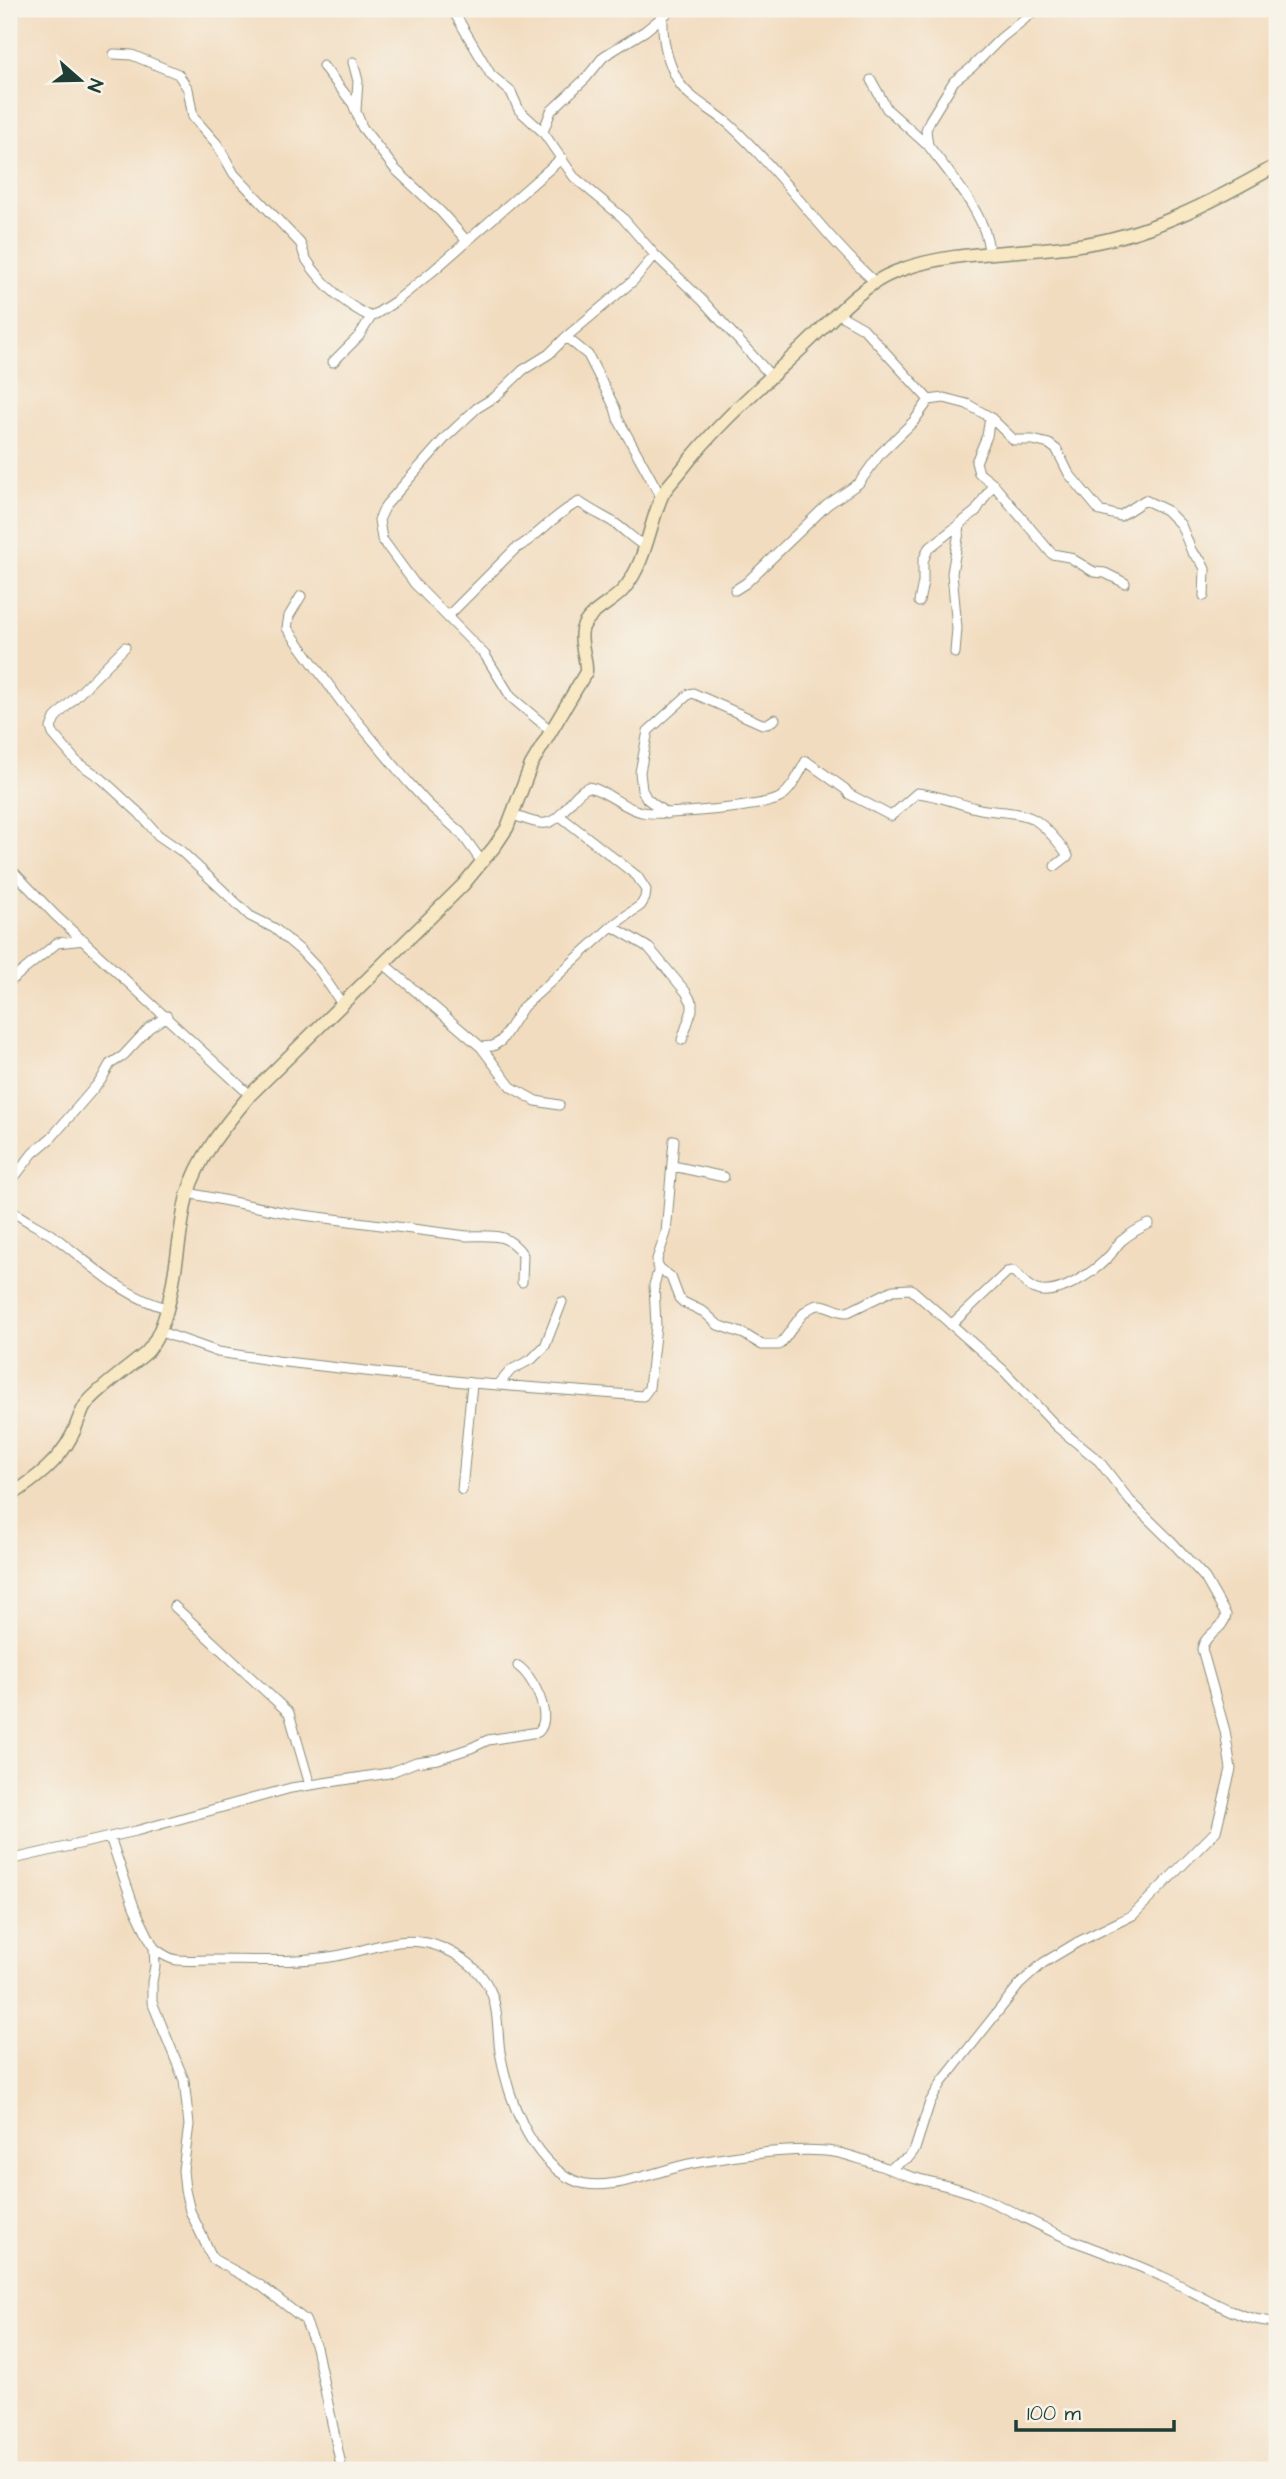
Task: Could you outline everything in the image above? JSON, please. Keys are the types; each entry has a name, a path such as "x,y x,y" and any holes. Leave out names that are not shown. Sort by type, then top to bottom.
{"street":[{"path":"543,132 551,111 579,85 604,56 663,18 672,9"},
{"path":"928,145 926,130 930,120 954,81 1037,9"},
{"path":"456,11 462,27 491,75 507,88 524,116 543,132 575,177 622,217 655,255 703,300 771,376"},
{"path":"663,18 667,57 682,86 729,124 825,228 852,262 875,282"},
{"path":"114,54 140,57 178,74 188,89 193,117 216,144 234,174 300,243 305,256 328,287 351,307 371,317"},
{"path":"354,62 358,81 356,110"},
{"path":"323,66 356,110 362,127 395,169 441,212 466,240"},
{"path":"871,80 887,109 928,145 981,220 989,240 989,255"},
{"path":"333,362 359,336 371,317 396,301 562,159"},
{"path":"9,1497 47,1469 63,1451 73,1434 82,1409 90,1399 147,1352 161,1332 188,1193 200,1163 221,1130 250,1095 463,885 507,828 527,773 586,672 587,660 582,640 586,621 624,590 639,563 661,497 716,430 838,314 875,282 895,272 950,256 989,255 1073,246 1152,227 1241,186 1277,165"},
{"path":"550,730 511,697 485,655 415,584 382,539 379,526 381,513 406,480 446,437 523,370 550,354 565,337 633,281 655,255"},
{"path":"838,314 863,328 929,400 954,400 978,409 990,416 1014,440 1042,441 1056,450 1069,474 1100,511 1119,516 1145,500 1166,510 1181,525 1192,552 1203,564 1204,596"},
{"path":"565,337 588,355 618,419 661,497"},
{"path":"735,590 746,583 827,505 859,483 880,454 914,421 929,400"},
{"path":"990,416 988,436 977,458 976,467 979,472 1052,554 1069,557 1094,572 1105,573 1125,583"},
{"path":"919,602 924,555 979,507 993,485"},
{"path":"448,616 515,549 527,543 563,510 579,502 645,546"},
{"path":"955,653 957,628 951,573 957,533 961,525"},
{"path":"301,596 289,615 287,628 295,641 309,655 342,703 408,782 429,805 451,822 482,862"},
{"path":"125,647 55,718 52,734 76,761 102,779 158,835 181,850 250,916 274,928 300,950 320,970 342,1004"},
{"path":"667,814 647,799 642,789 642,758 648,731 685,698 694,693 762,724 775,719"},
{"path":"513,815 543,824 560,816 572,798 588,787 643,813 716,810 780,799 795,781 806,761 849,794 891,816 917,793 933,795 977,809 1006,812 1036,820 1063,846 1068,856 1055,866"},
{"path":"481,1047 493,1046 501,1041 523,1007 612,926 642,905 646,890 643,882 560,816"},
{"path":"9,867 55,915 250,1095"},
{"path":"612,926 649,948 687,992 692,1010 682,1040"},
{"path":"9,982 57,943 84,940"},
{"path":"384,964 481,1047 511,1087 536,1101 559,1105"},
{"path":"9,1184 33,1153 48,1141 94,1089 110,1064 123,1056 149,1028 167,1016"},
{"path":"161,1332 218,1352 472,1383 638,1397 647,1393 656,1326 654,1294 658,1254 666,1233 674,1140"},
{"path":"673,1166 723,1177"},
{"path":"188,1193 287,1213 467,1236 495,1236 512,1241 523,1255 522,1282"},
{"path":"9,1208 144,1302 167,1308"},
{"path":"950,1325 1007,1272 1013,1270 1026,1284 1038,1290 1050,1292 1062,1288 1087,1274 1108,1257 1119,1242 1149,1224"},
{"path":"657,1266 671,1277 683,1302 704,1312 718,1325 744,1334 768,1347 779,1345 811,1307 823,1305 842,1313 848,1312 899,1288 912,1289 1003,1370 1056,1426 1099,1461 1130,1501 1173,1543 1212,1589 1226,1615 1221,1626 1206,1637 1202,1649 1225,1731 1231,1769 1216,1831 1133,1915 1043,1963 1019,1984 942,2082 930,2102 915,2149 909,2157 888,2169"},
{"path":"498,1385 511,1370 532,1359 545,1346 562,1302"},
{"path":"462,1490 472,1383"},
{"path":"174,1606 289,1713 310,1785"},
{"path":"9,1860 110,1837 310,1785 389,1773 416,1762 438,1759 471,1748 488,1740 538,1732 544,1725 544,1709 528,1675 518,1666"},
{"path":"110,1837 134,1907 154,1948 152,2002 184,2080 189,2125 183,2171 190,2211 213,2259 260,2286 305,2320 316,2347 342,2470"},
{"path":"154,1971 178,1960 250,1961 332,1957 406,1940 429,1943 467,1961 479,1972 489,1988 495,2004 500,2052 517,2111 532,2140 555,2169 573,2180 585,2184 612,2185 692,2163 801,2150 831,2151 974,2194 1069,2239 1164,2277 1210,2301 1248,2316 1277,2322"},
{"path":"154,1948 178,1960"}]}
